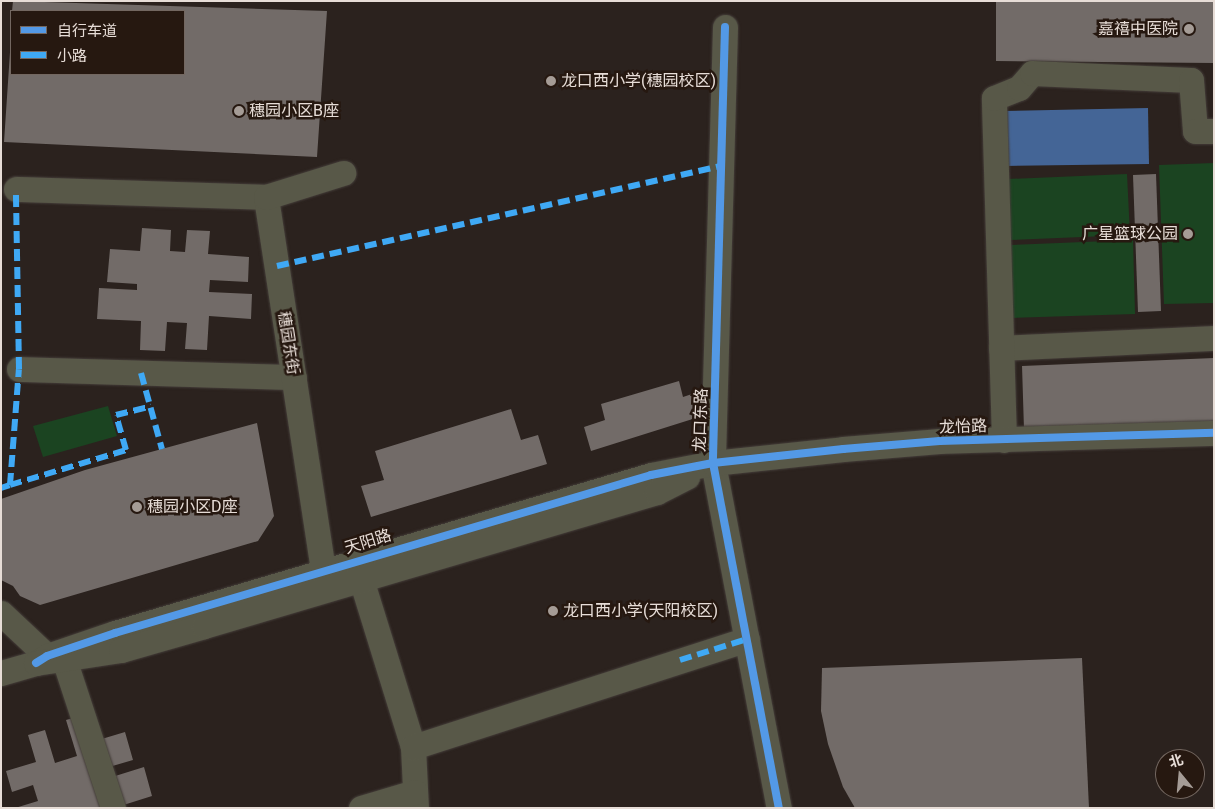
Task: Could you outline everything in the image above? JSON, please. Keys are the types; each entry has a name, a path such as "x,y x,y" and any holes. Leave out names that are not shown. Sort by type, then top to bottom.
{"street":[{"name":"龙口东路","path":"726,27 714,463 779,808"},
{"path":"1004,440 994,98 1019,88 1032,73 1190,80 1195,131 1214,131"},
{"path":"16,189 266,197 343,173"},
{"name":"穗园东街","path":"266,197 323,570"},
{"path":"1001,348 1214,338"},
{"path":"19,369 294,377"},
{"name":"龙怡路","path":"714,463 843,449 1004,440 1214,433"},
{"name":"天阳路","path":"1,673 49,660 323,570 651,475 714,463"},
{"name":"天阳路","path":"49,660 121,650 657,492 714,463"},
{"path":"361,578 413,747 416,800 361,808"},
{"path":"1,613 49,660 113,808"},
{"path":"413,747 747,639"}],"green space":[{"name":"广星篮球公园","path":"1214,163 1214,303 1164,304 1159,165"},
{"path":"1127,174 1130,235 1010,240 1008,179"},
{"path":"1133,240 1135,314 1012,318 1009,245"},
{"path":"108,406 117,436 43,457 33,426"}],"water":[{"path":"1148,108 1149,164 1005,166 1004,111"}],"building":[{"name":"穗园小区B座","path":"13,1 327,11 317,157 4,142 10,52 10,75 185,75 185,10 12,10"},
{"path":"996,1 1214,1 1214,63 996,61"},
{"path":"1156,174 1161,311 1138,312 1133,175"},
{"path":"142,228 171,230 170,251 185,252 187,230 210,231 208,254 249,257 248,282 210,280 209,292 252,294 251,319 209,316 207,350 185,349 187,323 167,322 165,351 140,350 141,321 97,319 99,288 137,290 137,284 107,282 110,249 140,251"},
{"path":"1214,358 1214,422 1024,430 1022,366"},
{"path":"679,381 683,397 707,389 704,409 699,417 591,451 584,427 605,420 601,404"},
{"path":"511,409 521,440 538,435 547,464 371,517 361,486 384,480 375,451"},
{"name":"穗园小区D座","path":"257,423 274,516 258,541 40,605 20,596 13,586 1,580 1,499 85,470"},
{"path":"1082,658 1089,808 855,808 843,787 828,744 821,711 822,668"},
{"path":"87,714 95,741 125,732 133,760 109,767 112,777 144,767 152,796 114,808 15,808 38,801 33,785 12,792 6,771 36,762 28,735 45,730 55,763 77,756 66,720"}],"marked path":[{"path":"277,266 721,166"},
{"path":"1,488 10,485 19,369 16,189"},
{"path":"141,373 162,449"},
{"path":"10,485 126,450 116,415 151,406"},
{"path":"680,660 747,639"}],"cycle path":[{"path":"725,27 713,463 779,808"},
{"path":"36,663 47,656 115,633 651,475 713,463 940,441 1214,433"}],"place":[{"name":"嘉禧中医院","path":"1189,29"},
{"name":"龙口西小学(穗园校区)","path":"551,81"},
{"name":"穗园小区B座","path":"239,111"},
{"name":"广星篮球公园","path":"1188,234"},
{"name":"穗园小区D座","path":"137,507"},
{"name":"龙口西小学(天阳校区)","path":"553,611"}]}
